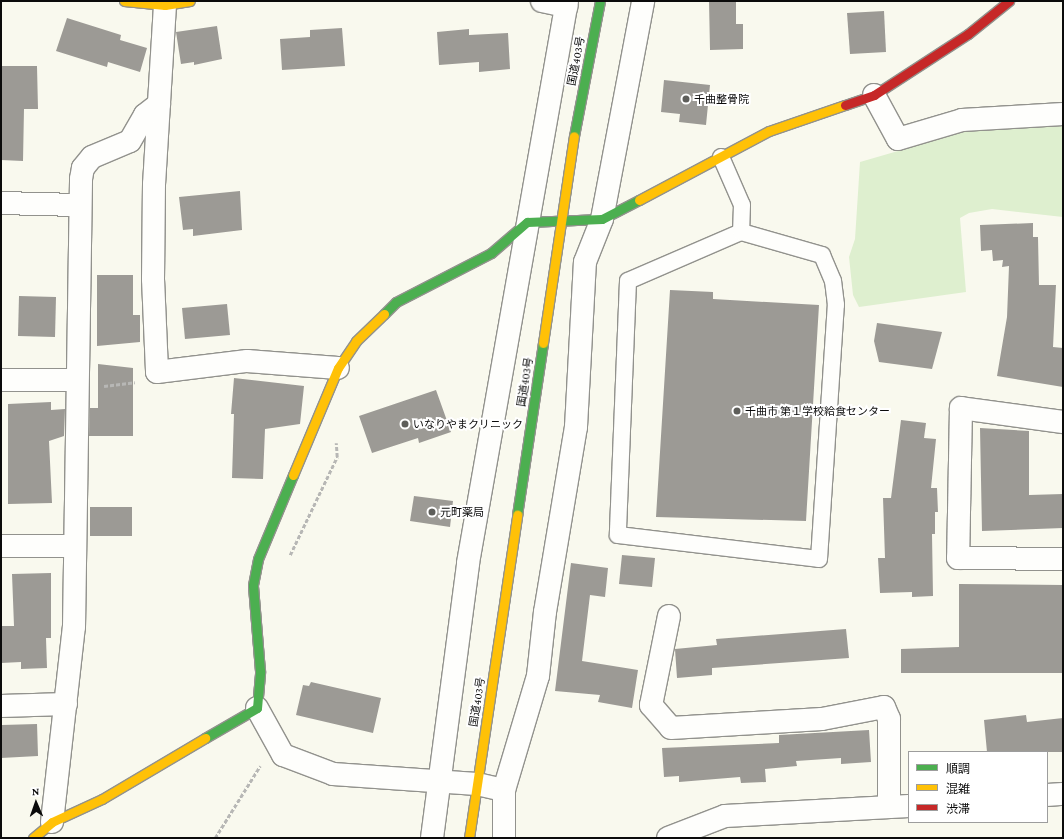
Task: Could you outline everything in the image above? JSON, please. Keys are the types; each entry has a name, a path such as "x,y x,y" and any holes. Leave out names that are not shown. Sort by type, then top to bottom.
{"main road":[{"path":"124,1 154,4 190,1"},
{"name":"国道403号","path":"469,838 562,220 600,1"},
{"path":"33,838 52,822 102,799 257,708 260,671 253,585 258,559 338,368 356,341 396,302 491,253 527,222 602,219 769,131 874,95 968,34 1009,1"}],"street":[{"path":"432,838 441,781 468,563 566,4 542,1"},
{"path":"504,838 504,790 538,676 545,612 576,427 585,262 602,219 643,1"},
{"path":"154,4 159,104 153,279 157,372 247,361 338,368"},
{"path":"874,95 898,139 962,120 1063,114"},
{"path":"52,822 74,627 78,205 83,168 92,157 130,141 144,115 159,104"},
{"path":"1,203 78,205"},
{"path":"1,380 77,380"},
{"path":"1063,422 961,408 958,558 1063,559"},
{"path":"1,546 74,546"},
{"path":"668,838 726,816 899,806 889,719 884,707 822,719 671,728 651,706 669,616"},
{"path":"1,706 66,704"},
{"path":"257,708 283,755 333,774 477,784 504,790"},
{"path":"1048,796 1063,794"}],"lane":[{"path":"721,157 742,205 741,232"},
{"path":"741,232 822,255 833,281 836,305 819,559 618,535 628,280 741,232"}],"path":[{"path":"77,380 91,388 149,380 157,372"},
{"path":"286,564 337,458 336,439"},
{"path":"215,838 264,760 279,748"}],"green space":[{"path":"1063,124 1063,217 992,209 969,213 960,218 966,292 859,307 853,295 849,257 855,239 860,162 981,127"}],"building":[{"path":"709,1 736,1 736,24 743,24 743,49 710,50"},
{"path":"884,11 886,52 850,54 847,13"},
{"path":"67,18 121,35 120,40 147,48 140,72 108,62 107,67 56,51"},
{"path":"217,26 222,59 194,65 194,62 181,64 176,32"},
{"path":"342,28 345,66 282,70 280,39 310,37 310,30"},
{"path":"469,29 469,35 508,33 510,69 479,72 479,62 439,65 437,32"},
{"path":"1,66 37,66 38,109 24,109 23,161 1,160"},
{"path":"664,80 710,85 706,125 679,122 680,114 661,112"},
{"path":"240,191 242,230 193,236 193,229 183,230 179,197"},
{"path":"1033,223 1033,237 1038,237 1039,285 1056,285 1053,347 1063,348 1063,387 997,376 1007,317 1009,266 1002,267 1003,260 993,261 992,250 981,251 980,225"},
{"path":"97,275 133,275 133,315 140,315 140,342 97,346"},
{"name":"千曲市 第１学校給食センター","path":"670,290 713,292 713,299 819,305 806,521 656,517"},
{"path":"19,296 56,297 55,337 18,336"},
{"path":"227,304 230,335 185,339 182,308"},
{"path":"877,323 942,332 932,369 879,362 874,341"},
{"path":"98,364 133,368 133,436 89,436 90,408 98,408"},
{"path":"234,378 304,386 300,424 265,429 263,479 232,478 234,414 231,414"},
{"name":"いなりやまクリニック","path":"436,390 451,432 419,443 418,438 372,453 359,416"},
{"path":"51,402 51,410 65,409 64,436 49,441 52,503 8,504 8,404"},
{"path":"901,420 926,423 924,438 936,439 931,488 937,488 938,512 935,512 935,534 932,534 933,596 912,597 912,592 880,593 878,558 885,558 883,498 891,498"},
{"path":"980,428 1029,431 1029,495 1063,494 1063,528 982,531"},
{"name":"元町薬局","path":"414,496 453,501 450,527 410,521"},
{"path":"90,507 132,507 132,536 90,536"},
{"path":"622,555 655,558 652,587 619,584"},
{"path":"571,563 608,568 605,597 590,595 582,661 638,670 632,708 598,702 600,695 555,691"},
{"path":"51,573 51,638 46,638 47,668 21,669 21,662 1,663 1,626 14,626 12,574"},
{"path":"959,584 1063,585 1063,673 901,673 901,649 959,647"},
{"path":"846,629 849,658 712,668 712,675 677,678 675,649 717,645 716,639"},
{"path":"311,682 381,698 373,733 296,715 303,685 309,686"},
{"path":"1026,715 1027,722 1063,718 1063,752 987,751 984,720"},
{"path":"37,724 38,756 1,758 2,725"},
{"path":"869,730 871,762 841,764 841,758 796,761 797,766 765,769 766,782 741,783 740,777 679,782 679,776 664,777 662,748 779,743 779,735"}],"traffic: fast":[{"path":"574,136 600,1"},
{"path":"384,314 396,302 491,253 527,222 602,219 639,200"},
{"path":"517,515 543,343"},
{"path":"205,738 257,708 260,671 253,585 258,559 293,475"}],"traffic: slow":[{"path":"124,1 165,5 190,1"},
{"path":"639,200 769,131 845,105"},
{"path":"543,343 574,136"},
{"path":"293,475 338,368 356,341 384,314"},
{"path":"469,838 517,515"},
{"path":"33,838 52,822 102,799 205,738"}],"traffic: jam":[{"path":"845,105 874,95 968,34 1009,1"}],"place":[{"name":"千曲整骨院","path":"686,99"},
{"name":"千曲市 第１学校給食センター","path":"737,411"},
{"name":"いなりやまクリニック","path":"405,424"},
{"name":"元町薬局","path":"432,512"}]}
